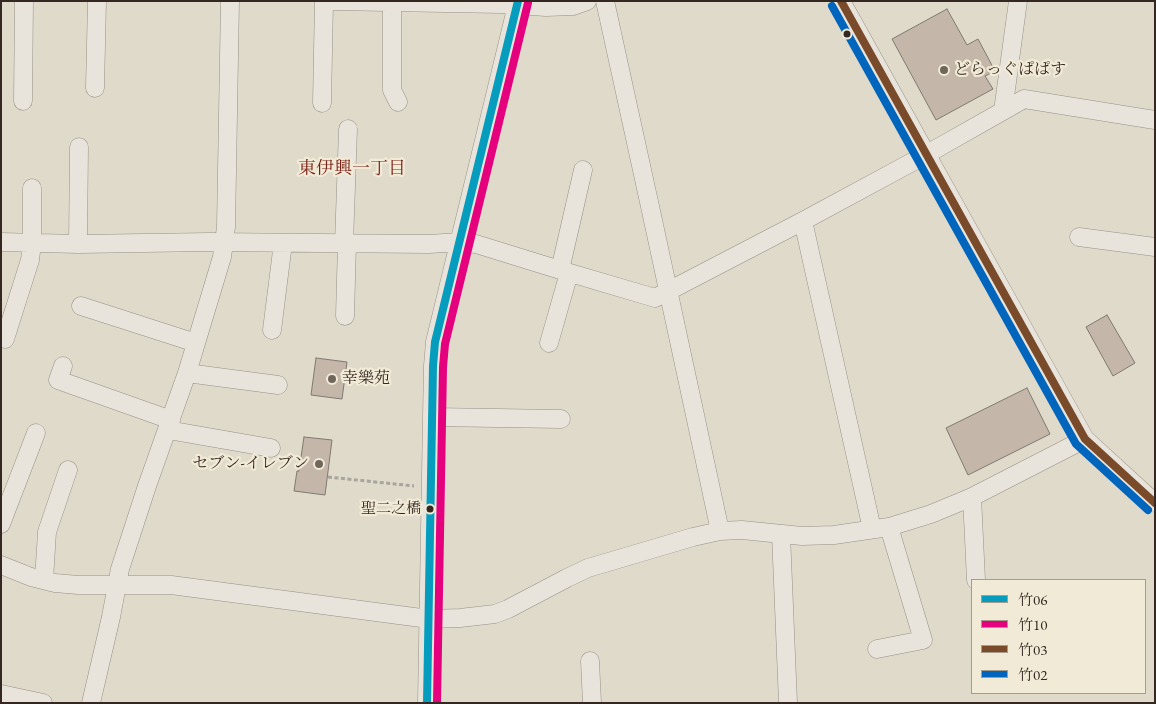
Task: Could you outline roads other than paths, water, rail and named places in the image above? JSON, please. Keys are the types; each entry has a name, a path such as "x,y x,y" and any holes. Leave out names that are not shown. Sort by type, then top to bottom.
{"street":[{"path":"23,101 24,1"},
{"path":"95,88 97,1"},
{"path":"91,703 122,563 147,486 188,373 222,257 224,242 230,1"},
{"path":"322,103 324,1"},
{"path":"332,1 518,3 546,7 573,6 587,1"},
{"path":"605,1 720,531"},
{"path":"841,1 1085,440 1155,504"},
{"path":"1003,110 1018,1"},
{"path":"392,2 392,90 398,102"},
{"path":"428,703 432,417 435,342 518,3"},
{"path":"1,242 78,244 224,242 430,244 459,242 476,244 655,298 803,221 1024,99 1155,120"},
{"path":"345,316 348,129"},
{"path":"78,244 79,147"},
{"path":"549,343 583,170"},
{"path":"5,339 30,260 32,243 32,188"},
{"path":"803,221 881,528 924,640 877,649"},
{"path":"1079,237 1155,247"},
{"path":"272,330 283,243"},
{"path":"81,306 196,343"},
{"path":"63,366 58,380 170,425 271,448"},
{"path":"188,373 278,385"},
{"path":"432,417 550,425"},
{"path":"1,524 36,433"},
{"path":"1,565 31,577 55,583 78,585 171,585 429,619 495,614 588,568 693,536 720,531 742,530 802,536 834,535 881,528 931,514 972,497 1085,440"},
{"path":"44,580 47,532 68,470"},
{"path":"972,497 976,579"},
{"path":"782,534 788,703"},
{"path":"590,661 592,703"},
{"path":"1,694 43,703"}],"place":[{"name":"どらっぐぱぱす","path":"944,70"},
{"name":"幸樂苑","path":"332,379"},
{"name":"セブン-イレブン","path":"319,464"},
{"name":"聖二之橋","path":"430,509"}],"district":[{"name":"東伊興一丁目","path":"352,169"}]}
